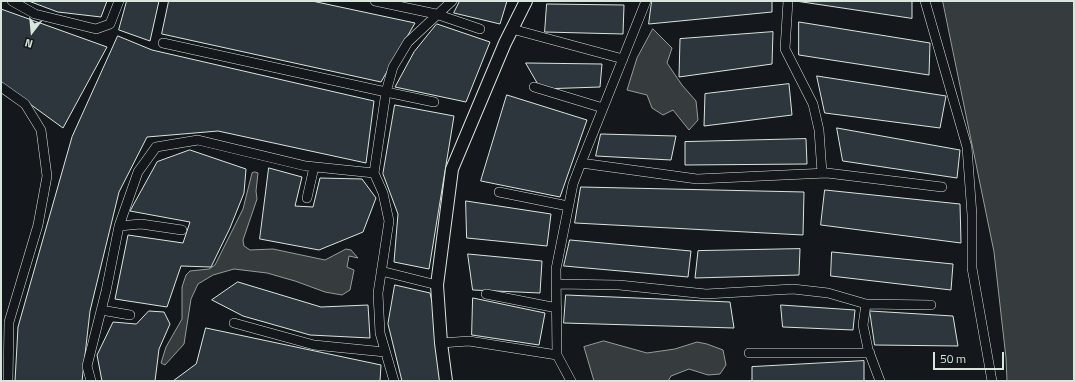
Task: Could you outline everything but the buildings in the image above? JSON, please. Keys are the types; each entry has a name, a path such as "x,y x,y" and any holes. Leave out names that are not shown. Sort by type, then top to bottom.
{"street":[{"path":"12,1 35,14 96,29 110,24 119,1"},
{"path":"375,1 436,14 480,29"},
{"path":"394,381 380,333 378,293 389,221 383,193 374,173 386,92 393,67 408,42 436,14 452,1"},
{"path":"446,381 441,343 437,285 452,169 512,29 526,1"},
{"path":"571,381 557,355 556,308 556,269 568,206 573,184 645,1"},
{"path":"788,1 785,49 813,104 819,130 822,173"},
{"path":"925,1 967,147 972,214 972,268 992,381"},
{"path":"512,29 623,59"},
{"path":"163,43 434,102"},
{"path":"1,87 25,104 41,130 47,176 38,225 5,321 8,381"},
{"path":"534,87 603,108"},
{"path":"91,381 87,366 102,310 118,226 138,172 156,147 198,140 249,154 314,167 374,173"},
{"path":"581,163 697,179 822,173 942,187"},
{"path":"306,198 314,167"},
{"path":"499,192 568,206"},
{"path":"118,226 141,224 182,230"},
{"path":"381,271 437,285"},
{"path":"556,284 619,285 706,294 793,289 828,293 866,304 930,305"},
{"path":"486,294 556,308"},
{"path":"866,304 863,325 870,353 880,381"},
{"path":"102,310 130,315"},
{"path":"234,323 314,345 385,352"},
{"path":"441,343 469,341 557,355"},
{"path":"748,353 870,353"}],"shaded area":[{"path":"943,1 1074,1 1074,381 1007,381 1006,358 994,252"},
{"path":"653,29 672,48 667,63 682,85 696,101 698,120 689,130 673,110 663,115 652,108 647,95 627,90 637,58"},
{"path":"252,173 258,173 256,191 257,199 243,240 244,246 250,250 273,249 325,260 346,249 351,250 358,258 349,256 347,267 354,270 350,290 342,295 325,292 267,273 234,269 213,275 198,284 191,299 184,344 165,365 161,363 166,347 182,319 182,287 186,275 190,271 209,269 215,265 243,209"},
{"path":"604,341 647,353 675,349 697,342 723,350 726,365 720,374 708,375 689,369 671,376 668,381 594,381 584,347"}]}
